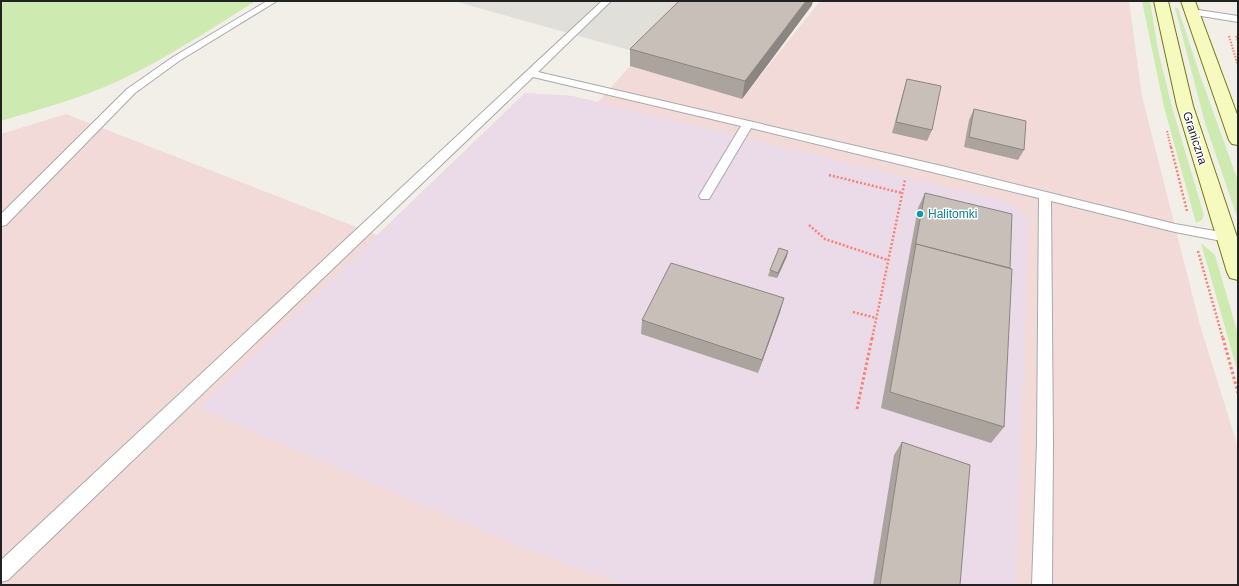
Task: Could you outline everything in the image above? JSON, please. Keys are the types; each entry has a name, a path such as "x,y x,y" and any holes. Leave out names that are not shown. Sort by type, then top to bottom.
{"main road":[{"name":"Graniczna","path":"1160,1 1185,106 1238,272"},
{"path":"1190,7 1238,140"}],"lane":[{"path":"1,222 131,91 176,59 273,1"},
{"path":"1,573 607,1"},
{"path":"1190,7 1238,19"},
{"path":"531,73 909,162 1175,228 1227,237"},
{"path":"705,196 748,124"},
{"path":"1042,585 1045,443 1045,195"}],"path":[{"path":"1227,31 1238,66"},
{"path":"1166,127 1238,393"},
{"path":"857,409 909,162"},
{"path":"829,175 902,193"},
{"path":"809,225 825,239 888,260"},
{"path":"853,312 876,318"}],"shaded area":[{"path":"454,1 689,1 636,52"},
{"path":"820,1 1129,1 1142,96 1200,325 1238,447 1238,585 1,585 1,134 66,114 377,235 525,93 572,96 598,102 630,66 742,99"},
{"path":"525,93 572,96 1009,202 1029,221 1016,585 626,585 528,550 199,408"}],"green space":[{"path":"1,1 256,1 170,54 116,82 74,99 1,121"},
{"path":"1142,1 1150,1 1158,50 1172,107 1204,215 1202,220 1196,223 1164,107"},
{"path":"1175,8 1178,8 1238,181 1238,220 1205,123"},
{"path":"1201,243 1215,255 1238,334 1238,373"}],"building":[{"path":"679,1 806,1 745,81 630,49"},
{"path":"907,79 941,86 932,130 896,122"},
{"path":"974,109 1026,121 1024,150 969,137"},
{"path":"925,193 1012,214 1010,268 916,244 915,247"},
{"path":"916,244 1012,269 1004,427 890,392"},
{"path":"779,248 788,251 778,273 770,270"},
{"path":"671,263 784,298 762,360 642,320"},
{"path":"902,442 970,465 960,585 880,585"}],"place":[{"name":"Halitomki","path":"920,214"}]}
